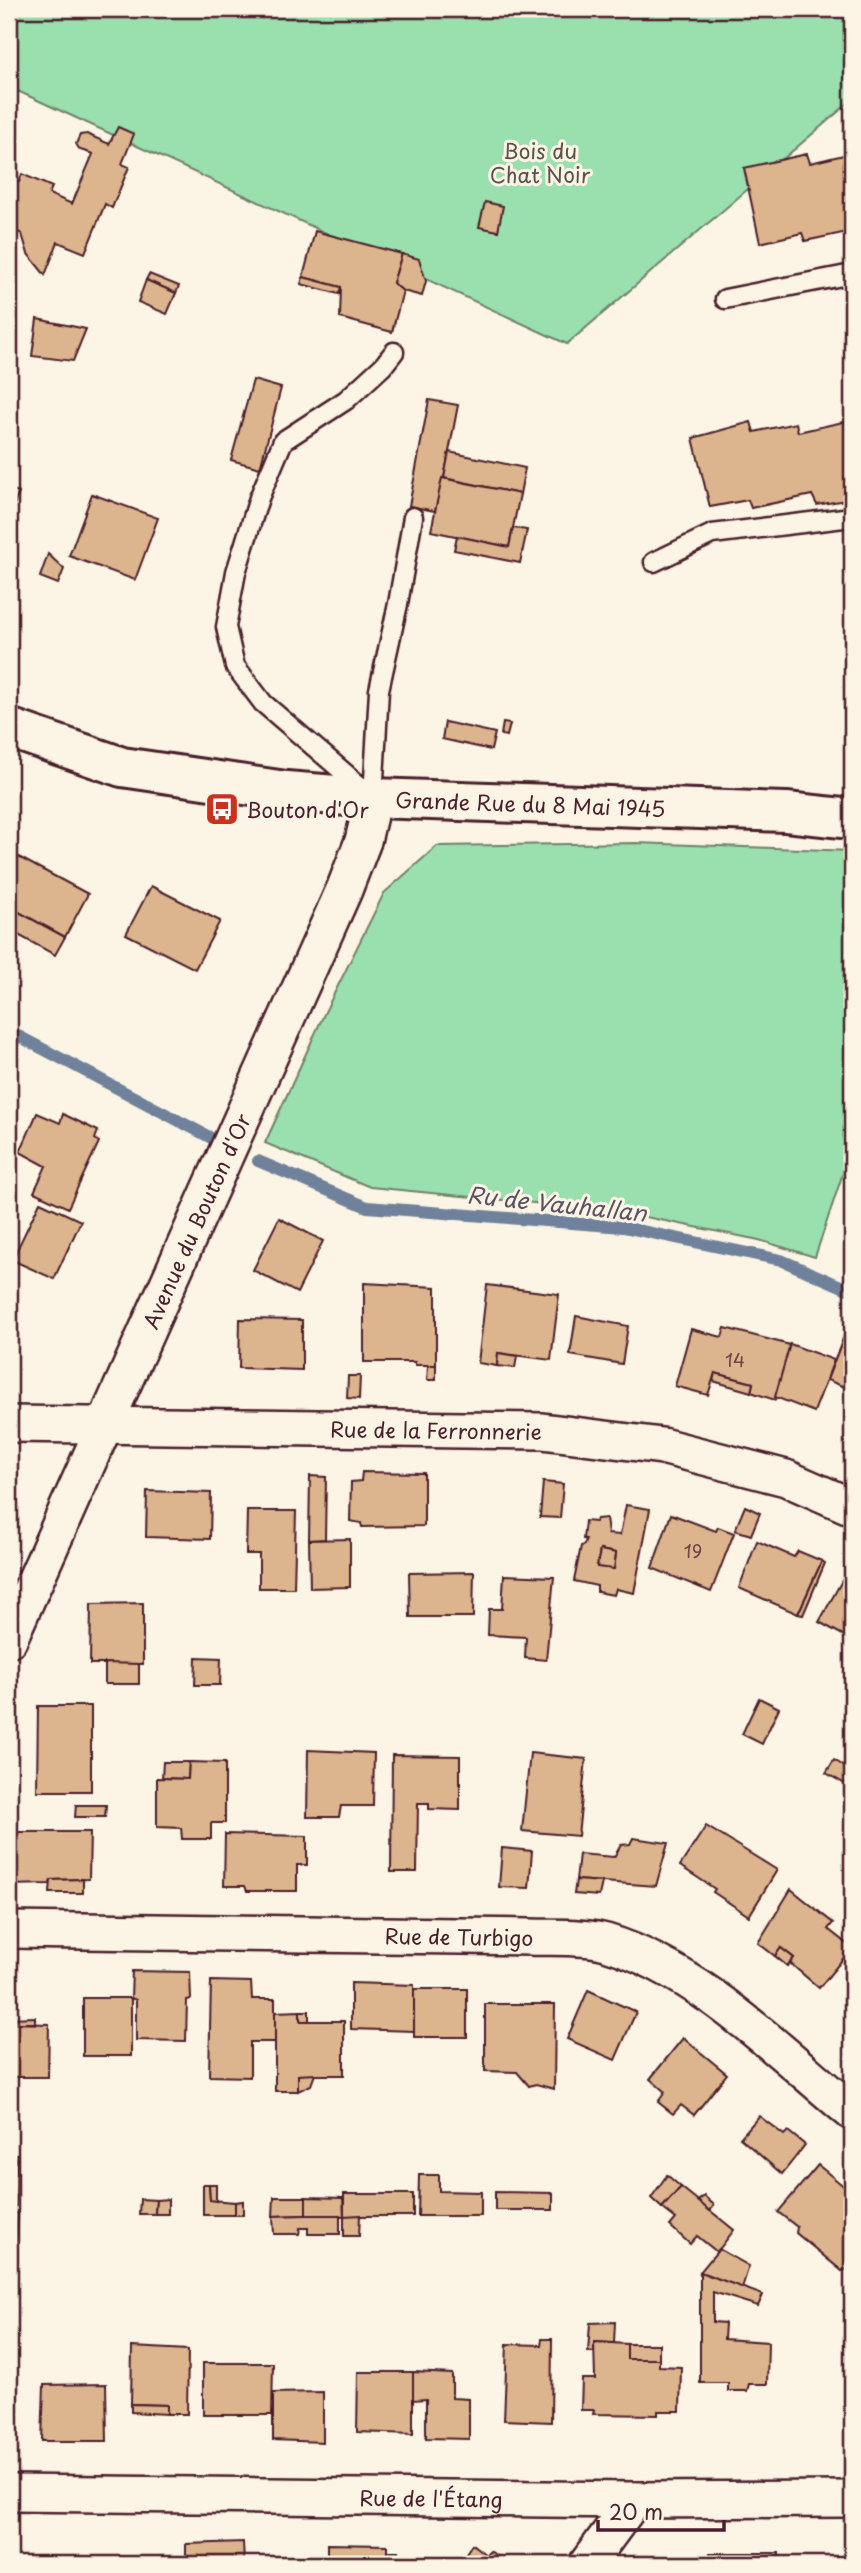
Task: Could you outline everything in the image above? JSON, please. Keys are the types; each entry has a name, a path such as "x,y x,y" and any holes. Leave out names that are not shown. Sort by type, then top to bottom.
{"main road":[{"name":"Grande Rue du 8 Mai 1945","path":"9,728 122,767 286,791 373,798 786,812 852,819"}],"street":[{"name":"Avenue du Bouton d'Or","path":"9,1639 344,890 363,841 373,798"},
{"name":"Rue de la Ferronnerie","path":"9,1424 542,1431 662,1446 786,1479 852,1507"},
{"name":"Rue de Turbigo","path":"9,1930 530,1937 603,1941 671,1968 735,2015 852,2112"},
{"name":"Rue de l'Étang","path":"9,2493 634,2500 852,2499"},
{"path":"587,2564 634,2500"}],"lane":[{"path":"725,299 852,274"},
{"path":"373,798 263,702 235,666 226,627 236,572 259,498 284,441 346,400 383,366 394,352"},
{"path":"373,798 379,690 413,517"},
{"path":"654,562 712,534 852,517"}],"green space":[{"name":"Bois du Chat Noir","path":"9,9 852,9 852,100 567,344 9,87"},
{"path":"637,843 852,851 852,1159 848,1158 815,1257 759,1240 616,1211 370,1187 265,1143 325,1012 384,893 437,846"}],"building":[{"path":"118,127 134,134 122,164 129,167 112,208 105,204 85,253 58,242 45,275 28,254 22,234 9,228 9,178 19,182 22,174 52,187 49,194 72,204 93,154 80,150 76,144 80,135 87,134 109,144"},
{"path":"852,153 852,231 805,241 802,233 760,243 744,168 807,154 810,163"},
{"path":"485,202 503,206 498,231 479,227"},
{"path":"315,231 402,254 393,283 403,291 392,332 340,318 341,287 303,277"},
{"path":"402,254 419,259 426,281 422,296 403,291 393,283"},
{"path":"149,274 179,286 176,293 146,280"},
{"path":"303,277 341,287 339,294 301,284"},
{"path":"146,280 176,293 167,314 138,302"},
{"path":"37,319 86,329 73,361 32,356"},
{"path":"253,380 281,388 260,468 231,460"},
{"path":"429,400 458,405 435,511 409,506"},
{"path":"852,420 852,499 817,505 812,495 751,508 748,500 710,507 693,438 751,422 754,432 796,423 798,432"},
{"path":"449,452 525,468 520,494 444,478"},
{"path":"442,478 520,494 509,547 431,531"},
{"path":"9,487 19,493 9,517"},
{"path":"92,494 158,518 135,580 69,556"},
{"path":"513,528 527,530 520,563 454,550 457,536 509,547"},
{"path":"48,554 64,569 58,584 40,577"},
{"path":"445,722 495,733 491,750 442,739"},
{"path":"503,723 510,724 507,736 501,735"},
{"path":"11,853 88,894 65,937 17,911 9,927"},
{"path":"151,886 220,921 195,969 126,934"},
{"path":"17,911 65,937 55,955 9,930"},
{"path":"37,1113 60,1123 63,1114 98,1131 95,1139 99,1142 68,1208 34,1192 46,1166 20,1152"},
{"path":"40,1202 81,1221 54,1279 12,1260"},
{"path":"279,1218 323,1241 297,1293 253,1270"},
{"path":"364,1283 436,1287 436,1365 415,1365 415,1362 364,1362"},
{"path":"487,1285 559,1294 551,1360 498,1353 497,1366 478,1363"},
{"path":"576,1316 628,1326 622,1364 570,1355"},
{"path":"240,1319 302,1320 302,1370 239,1368"},
{"path":"725,1328 790,1345 775,1400 751,1392 753,1383 715,1373 708,1395 675,1386 691,1329 722,1337"},
{"path":"844,1336 852,1339 852,1390 827,1380"},
{"path":"790,1344 834,1360 814,1412 775,1397"},
{"path":"498,1353 517,1356 515,1368 497,1366"},
{"path":"428,1365 436,1365 436,1380 427,1380"},
{"path":"715,1373 753,1383 751,1392 713,1381"},
{"path":"348,1376 360,1376 359,1399 347,1398"},
{"path":"362,1472 424,1473 424,1526 362,1527 361,1523 350,1521 351,1482 361,1481"},
{"path":"310,1476 326,1477 325,1539 309,1540"},
{"path":"543,1482 563,1484 560,1518 540,1517"},
{"path":"147,1491 211,1493 210,1539 146,1537"},
{"path":"626,1505 650,1509 634,1593 616,1589 614,1595 597,1592 597,1586 574,1581 581,1546 586,1539 583,1539 585,1521 595,1522 597,1519 606,1518 608,1534 620,1535","holes":["600,1550 616,1553 614,1569 597,1567"]},
{"path":"745,1506 760,1513 751,1535 735,1530"},
{"path":"247,1511 296,1511 294,1588 259,1588 259,1554 246,1554"},
{"path":"671,1514 716,1531 718,1527 734,1533 711,1592 652,1568"},
{"path":"350,1539 350,1587 310,1588 309,1540"},
{"path":"757,1541 794,1557 798,1551 822,1561 798,1614 739,1588"},
{"path":"600,1550 616,1553 614,1569 597,1567"},
{"path":"822,1561 825,1563 803,1615 798,1614"},
{"path":"850,1566 852,1567 852,1579 845,1575"},
{"path":"474,1572 473,1617 410,1617 409,1573"},
{"path":"504,1575 554,1577 546,1660 525,1658 526,1637 488,1635 489,1609 502,1609"},
{"path":"845,1575 852,1579 852,1640 819,1622"},
{"path":"143,1603 143,1664 90,1664 91,1604"},
{"path":"196,1657 221,1658 220,1685 195,1685"},
{"path":"105,1663 139,1664 139,1684 105,1684"},
{"path":"759,1698 779,1708 762,1744 742,1734"},
{"path":"38,1706 91,1706 91,1791 37,1791"},
{"path":"308,1750 374,1753 373,1806 341,1806 339,1817 307,1817"},
{"path":"530,1753 586,1759 578,1836 522,1831"},
{"path":"392,1755 460,1756 460,1810 429,1809 429,1803 418,1803 417,1872 391,1872"},
{"path":"834,1760 852,1771 852,1788 826,1773"},
{"path":"163,1762 189,1762 188,1779 162,1778"},
{"path":"189,1762 225,1763 225,1823 211,1823 211,1839 182,1839 181,1828 157,1827 157,1778 188,1779"},
{"path":"76,1805 106,1805 105,1817 75,1817"},
{"path":"706,1826 777,1870 749,1916 680,1866"},
{"path":"9,1832 90,1832 89,1879 9,1885"},
{"path":"225,1834 307,1836 307,1865 297,1865 297,1891 247,1891 245,1886 224,1886"},
{"path":"633,1838 668,1843 656,1886 576,1880 579,1854 614,1857 621,1845 630,1844"},
{"path":"502,1848 532,1851 529,1888 499,1887"},
{"path":"83,1879 83,1893 50,1893 51,1880"},
{"path":"576,1880 602,1882 599,1896 574,1894"},
{"path":"791,1889 833,1923 828,1929 852,1948 819,1988 790,1963 794,1958 781,1948 775,1956 758,1943"},
{"path":"781,1948 794,1958 787,1966 775,1956"},
{"path":"132,1971 190,1972 191,1999 187,2000 186,2041 136,2040 136,2000 131,1998"},
{"path":"211,1981 251,1982 252,1999 275,1999 275,2042 250,2042 250,2077 209,2076"},
{"path":"351,1983 414,1985 414,2031 351,2029"},
{"path":"414,1989 467,1989 467,2037 414,2037"},
{"path":"588,1990 636,2012 615,2060 567,2039"},
{"path":"83,1998 131,1998 131,2056 83,2056"},
{"path":"485,2004 555,2004 554,2089 536,2084 529,2086 517,2072 485,2071"},
{"path":"300,2011 300,2021 344,2021 344,2075 298,2075 298,2091 275,2091 275,2012"},
{"path":"300,2011 309,2011 309,2021 300,2021"},
{"path":"35,2017 35,2023 9,2023 9,2018"},
{"path":"9,2023 49,2024 48,2077 9,2077"},
{"path":"683,2038 727,2074 694,2115 681,2105 673,2114 658,2102 665,2092 650,2079"},
{"path":"315,2074 311,2085 298,2091 298,2075"},
{"path":"759,2116 784,2135 788,2131 805,2145 782,2174 740,2138"},
{"path":"9,2154 17,2154 16,2206 9,2206"},
{"path":"818,2165 846,2188 844,2193 852,2200 852,2273 847,2269 842,2271 796,2233 797,2227 778,2212"},
{"path":"419,2175 439,2175 439,2191 481,2192 481,2216 418,2216"},
{"path":"667,2175 681,2187 662,2208 651,2198"},
{"path":"203,2184 209,2184 210,2200 235,2202 235,2215 203,2215"},
{"path":"209,2184 216,2184 216,2201 210,2200"},
{"path":"681,2187 734,2230 717,2252 697,2236 690,2244 670,2226 676,2219 662,2208"},
{"path":"495,2192 553,2193 553,2210 495,2210"},
{"path":"344,2194 413,2194 413,2216 344,2216"},
{"path":"704,2196 714,2205 710,2211 698,2201"},
{"path":"274,2197 306,2197 306,2215 273,2216"},
{"path":"306,2197 343,2198 344,2216 306,2215"},
{"path":"140,2199 156,2200 155,2214 139,2214"},
{"path":"168,2199 168,2214 155,2214 156,2200"},
{"path":"243,2201 243,2215 235,2215 235,2202"},
{"path":"9,2213 18,2213 16,2243 9,2243"},
{"path":"340,2215 340,2234 308,2234 308,2228 300,2228 299,2234 274,2234 273,2216"},
{"path":"360,2215 359,2236 344,2236 344,2216"},
{"path":"719,2249 749,2266 742,2288 700,2272"},
{"path":"700,2272 763,2295 758,2306 713,2292 713,2322 725,2323 724,2339 768,2342 767,2384 749,2384 747,2391 728,2391 728,2383 700,2383"},
{"path":"852,2302 852,2320 843,2311"},
{"path":"615,2322 614,2343 594,2342 594,2352 588,2352 590,2323"},
{"path":"542,2339 552,2339 551,2422 504,2420 507,2344 541,2345"},
{"path":"594,2342 627,2344 627,2359 659,2359 659,2366 681,2367 680,2411 658,2411 658,2415 593,2414 594,2410 581,2410 582,2379 595,2379"},
{"path":"627,2344 659,2344 659,2359 627,2359"},
{"path":"132,2347 188,2350 187,2414 167,2414 167,2405 131,2404"},
{"path":"203,2363 273,2363 272,2415 203,2415"},
{"path":"358,2372 413,2372 413,2434 357,2432"},
{"path":"413,2372 452,2374 452,2398 469,2399 469,2439 426,2438 426,2399 413,2400"},
{"path":"106,2384 107,2441 42,2441 44,2385"},
{"path":"323,2392 323,2442 273,2440 273,2393"},
{"path":"852,2398 852,2445 850,2445"},
{"path":"131,2404 167,2405 167,2414 131,2412"},
{"path":"243,2542 244,2564 186,2564 186,2544"},
{"path":"327,2544 387,2545 387,2564 327,2564"},
{"path":"472,2544 486,2555 490,2551 508,2564 459,2564"},
{"path":"387,2551 398,2551 398,2564 387,2564"},
{"path":"710,2553 779,2553 779,2564 710,2564"}],"waterway":[{"name":"Ru de Vauhallan","path":"9,1031 217,1141"},
{"name":"Ru de Vauhallan","path":"258,1161 367,1207 623,1227 781,1260 852,1291"}],"place":[{"name":"Bouton d'Or","path":"222,809"}]}
